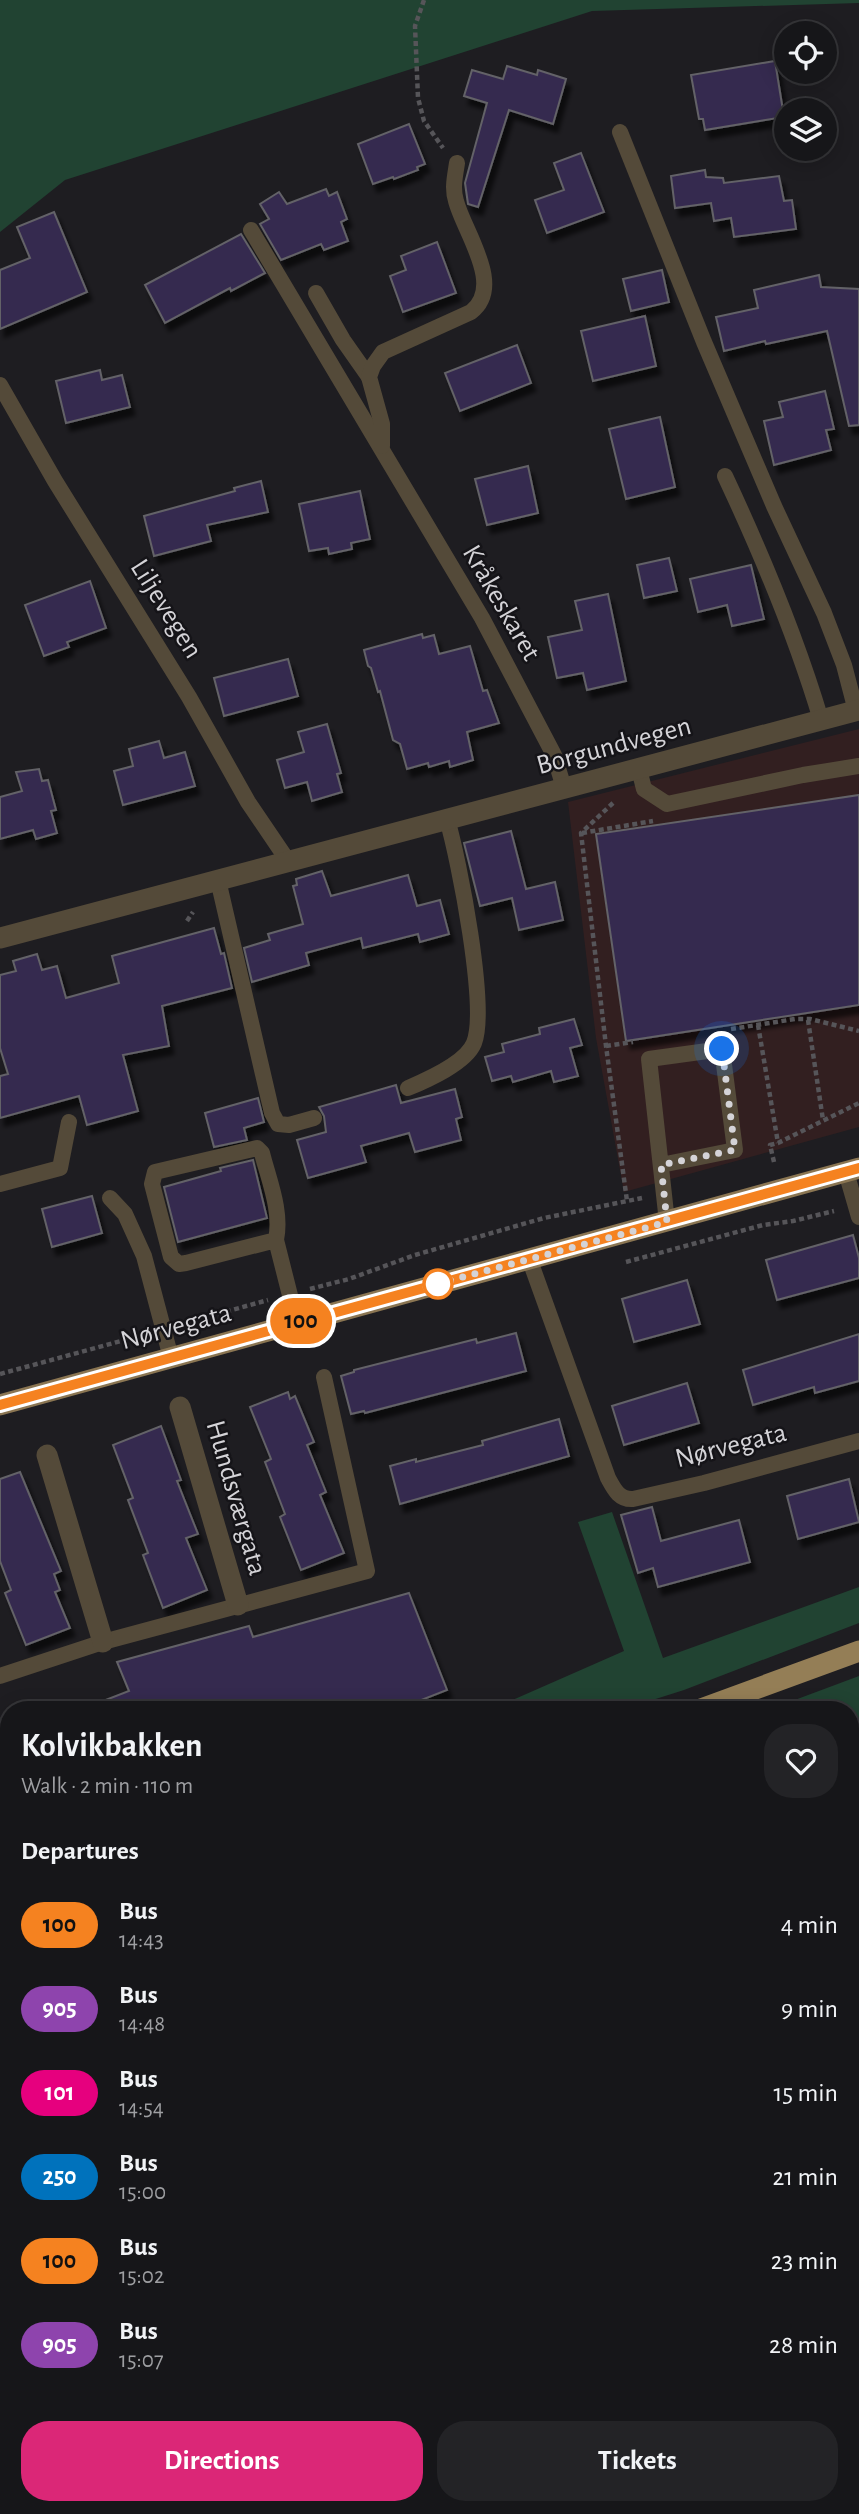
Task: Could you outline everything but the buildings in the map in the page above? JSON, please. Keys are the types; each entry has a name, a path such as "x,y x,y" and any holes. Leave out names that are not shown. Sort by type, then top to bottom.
{"highway":[{"path":"723,1701 859,1651"}],"main road":[{"name":"Nørvegata","path":"0,1405 853,1170"}],"street":[{"name":"Borgundvegen","path":"0,938 858,711"},
{"name":"Hundsværgata","path":"180,1407 238,1605"},
{"path":"47,1455 103,1642"}],"lane":[{"name":"Borgundvegen","path":"620,132 704,342 774,506 824,613 858,711"},
{"path":"369,377 383,352 471,312 479,305 484,294 481,263 454,194 457,163"},
{"name":"Kråkeskaret","path":"251,230 488,629 554,755 564,788"},
{"name":"Kråkeskaret","path":"316,293 369,377 382,424 382,449"},
{"name":"Liljevegen","path":"0,384 55,481 189,697 248,802 288,861"},
{"path":"725,476 793,634 821,720"},
{"path":"639,768 645,789 667,804 859,766"},
{"path":"408,1088 452,1065 473,1045 479,1019 461,872 447,819"},
{"path":"218,880 272,1113 278,1124 289,1125 314,1118"},
{"path":"661,1165 735,1150 722,1049 649,1059 667,1222"},
{"path":"0,1184 60,1168 69,1122"},
{"path":"276,1240 179,1264 172,1257 152,1184 155,1172 257,1148 262,1153 279,1225 276,1240 297,1322"},
{"path":"853,1170 859,1217"},
{"path":"110,1198 125,1214 144,1256 171,1358"},
{"name":"Nørvegata","path":"529,1258 608,1478 620,1496 626,1500 704,1483 859,1441"},
{"path":"0,1676 103,1642 368,1571 324,1377"}],"path":[{"path":"424,0 415,26 418,98 424,121 457,163"},
{"path":"581,833 621,796"},
{"path":"581,833 660,820"},
{"path":"581,833 627,1201"},
{"path":"778,1143 758,1025 794,1019 859,1031"},
{"path":"808,1020 823,1121"},
{"path":"774,1163 769,1145 859,1103"},
{"path":"761,1166 786,1159"},
{"path":"0,1374 349,1279 415,1255 544,1218 664,1193"}],"shaded area":[{"path":"859,729 859,1127 624,1192 596,1038 568,802"}],"green space":[{"path":"0,0 859,0 859,3 592,11 65,180 0,232"},
{"path":"612,1512 663,1658 859,1587 859,1623 649,1701 510,1701 624,1651 578,1522"},
{"path":"859,1676 859,1701 792,1701"}],"bus line":[{"name":"100","path":"0,1405 859,1168"}],"route":[{"path":"438,1284 426,1287 667,1222 661,1165 735,1150 722,1049"}]}
